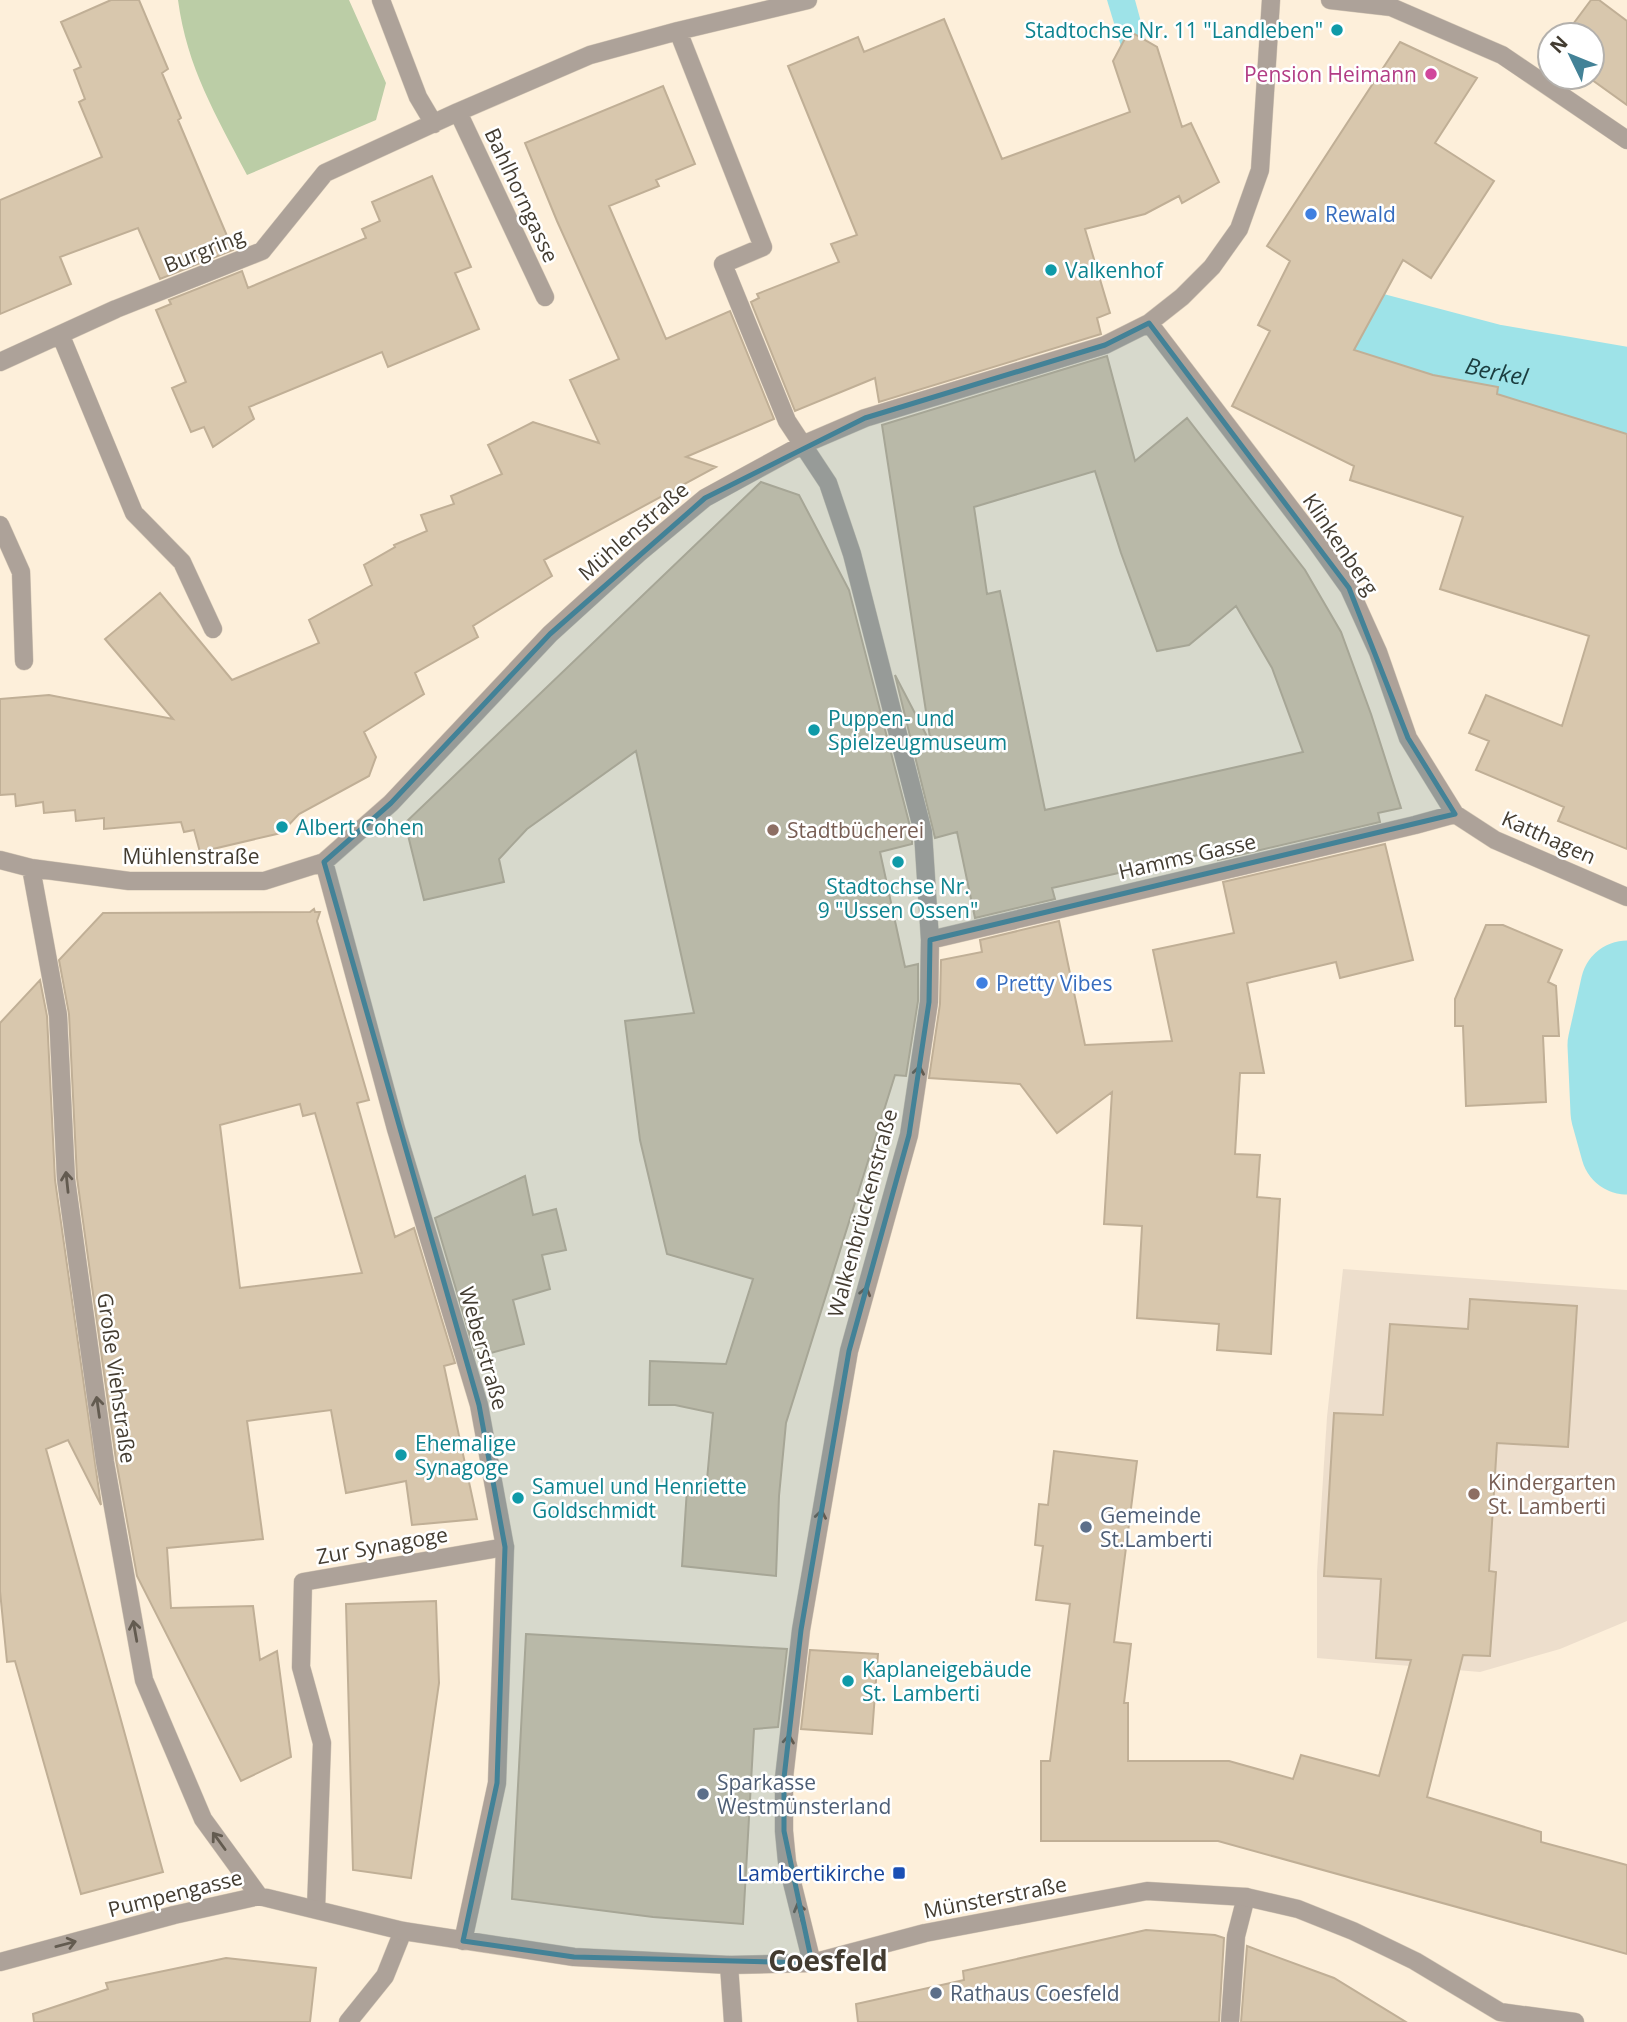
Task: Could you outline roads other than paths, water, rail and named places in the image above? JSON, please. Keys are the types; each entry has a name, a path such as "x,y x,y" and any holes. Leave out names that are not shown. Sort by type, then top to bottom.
{"street":[{"path":"381,0 418,97 433,124"},
{"name":"Burgring","path":"0,362 116,309 262,251 325,173 458,111 590,55 678,30 808,0"},
{"name":"Mühlenstraße","path":"31,868 129,881 264,881 324,862 391,803 550,634 639,553 705,498 802,445 865,418 1105,345 1149,323 1182,297 1212,267 1239,229 1260,170 1272,0"},
{"path":"1330,0 1391,7 1503,55 1627,140"},
{"name":"Walkenbrückenstraße","path":"678,30 763,247 723,264 787,421 828,483 852,554 923,832 930,940 929,1002 909,1135 849,1352 801,1630 784,1778 787,1862 812,1964"},
{"name":"Bahlhorngasse","path":"458,111 545,297"},
{"name":"Klinkenberg","path":"1149,323 1349,588 1378,652 1409,738 1454,814"},
{"path":"61,336 134,513 182,562 213,629"},
{"path":"0,525 21,572 24,661"},
{"name":"Katthagen","path":"1454,814 1495,840 1627,897"},
{"name":"Hamms Gasse","path":"930,940 1454,814"},
{"path":"0,860 31,868"},
{"name":"Weberstraße","path":"324,862 396,1129 479,1405 505,1546 497,1783 463,1941"},
{"name":"Große Viehstraße","path":"31,868 58,1015 66,1179 100,1421 144,1680 203,1819 259,1896"},
{"name":"Zur Synagoge","path":"316,1909 322,1743 301,1667 303,1582 505,1546"},
{"name":"Münsterstraße","path":"402,1931 574,1957 729,1965 812,1964 925,1933 1147,1891 1246,1897 1298,1909 1353,1931 1415,1961 1497,2017 1574,2022"},
{"name":"Pumpengasse","path":"0,1962 174,1915 259,1896 402,1931"},
{"path":"1230,2022 1236,1936 1246,1897"},
{"path":"348,2022 385,1976 402,1931"},
{"path":"729,1965 733,2022"}],"water":[{"path":"1107,0 1135,0 1147,44 1123,53"}],"waterway":[{"name":"Berkel","path":"1368,338 1489,370 1627,394"},
{"name":"Berkel","path":"1627,987 1614,1045 1617,1112 1627,1148"}],"place":[{"name":"Stadtochse Nr. 11 \"Landleben\"","path":"1337,30"},
{"name":"Pension Heimann","path":"1431,74"},
{"name":"Rewald","path":"1311,214"},
{"name":"Valkenhof","path":"1051,270"},
{"name":"Puppen- und Spielzeugmuseum","path":"814,730"},
{"name":"Albert Cohen","path":"282,827"},
{"name":"Stadtbücherei","path":"773,830"},
{"name":"Stadtochse Nr. 9 \"Ussen Ossen\"","path":"898,862"},
{"name":"Pretty Vibes","path":"982,983"},
{"name":"Ehemalige Synagoge","path":"401,1455"},
{"name":"Kindergarten St. Lamberti","path":"1474,1494"},
{"name":"Samuel und Henriette Goldschmidt","path":"518,1498"},
{"name":"Gemeinde St.Lamberti","path":"1086,1527"},
{"name":"Kaplaneigebäude St. Lamberti","path":"848,1681"},
{"name":"Sparkasse Westmünsterland","path":"703,1794"},
{"name":"Lambertikirche","path":"899,1873"},
{"name":"Rathaus Coesfeld","path":"936,1993"}],"district":[{"name":"Coesfeld","path":"828,1960"}]}
